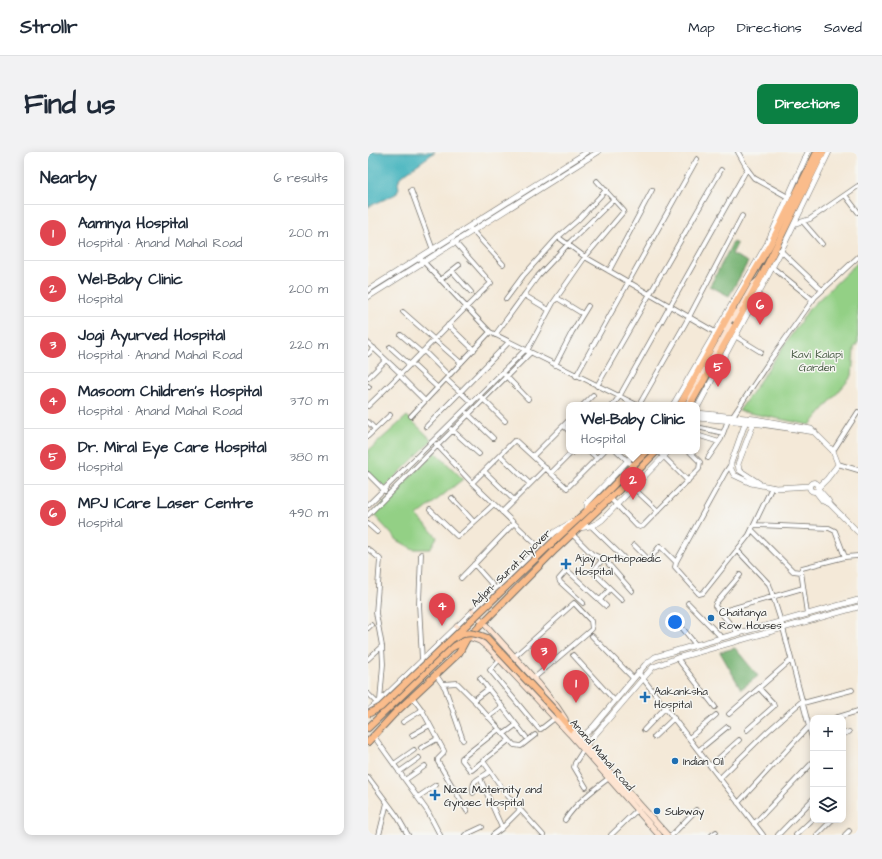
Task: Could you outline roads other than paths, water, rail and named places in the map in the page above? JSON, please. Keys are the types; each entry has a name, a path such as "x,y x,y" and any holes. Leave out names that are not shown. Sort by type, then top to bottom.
{"highway":[{"path":"681,402 752,274 776,247 816,152"},
{"path":"692,402 761,277 823,152"},
{"name":"Adjan- Surat Flyover","path":"368,728 450,644 644,454"},
{"path":"368,742 394,714 413,698 459,653 468,638 578,528 655,454"},
{"path":"450,644 460,635 469,633 475,633 487,638 557,716 571,729"},
{"name":"Adjan- Surat Flyover","path":"368,714 381,707 450,644 468,638"}],"main road":[{"name":"Anand Mahal Road","path":"473,611 532,679 538,683 609,778 667,835"},
{"name":"Anand Mahal Road","path":"457,627 468,638 480,641 557,716 639,808 659,835"}],"street":[{"path":"542,184 587,152"},
{"path":"368,296 421,260 505,207 598,152"},
{"path":"738,152 747,169 754,178 788,197"},
{"path":"675,402 767,244 808,152"},
{"path":"700,402 772,267 776,247 794,224 829,152"},
{"path":"576,376 697,159"},
{"path":"615,402 747,169"},
{"path":"597,386 721,170"},
{"path":"368,515 506,376 527,351 549,310 585,257 624,211 597,180"},
{"path":"794,224 810,219 844,195 857,188"},
{"path":"411,190 433,250"},
{"path":"506,299 523,276 558,237 579,219 606,190"},
{"path":"609,271 652,190"},
{"path":"844,195 858,212"},
{"path":"495,335 538,276 614,199"},
{"path":"640,402 689,317 742,216"},
{"path":"803,222 822,244"},
{"path":"470,229 503,264"},
{"path":"558,237 585,257 715,332"},
{"path":"368,290 421,260 433,250 453,240"},
{"path":"368,406 423,352 466,306 491,283 453,240"},
{"path":"776,247 822,290"},
{"path":"733,416 768,363 813,300 858,258"},
{"path":"421,260 490,332 631,402"},
{"path":"440,280 459,265"},
{"path":"772,267 813,300"},
{"path":"452,271 471,292"},
{"path":"524,295 549,310"},
{"path":"557,298 583,314"},
{"path":"555,365 572,332 588,306"},
{"path":"403,312 461,363"},
{"path":"448,325 474,350"},
{"path":"410,416 490,332"},
{"path":"401,335 423,352 472,403"},
{"path":"736,336 761,352"},
{"path":"426,427 461,393 509,342"},
{"path":"368,343 426,400"},
{"path":"390,346 438,388"},
{"path":"368,354 374,348"},
{"path":"368,505 527,351"},
{"path":"368,378 386,360"},
{"path":"503,373 528,400"},
{"path":"586,402 593,395"},
{"path":"479,396 505,421"},
{"path":"464,411 493,438"},
{"path":"833,451 858,412"},
{"path":"700,413 733,416 747,420 809,428 816,432 833,451 838,464"},
{"path":"368,436 390,415"},
{"path":"700,418 747,420"},
{"path":"708,458 719,442 728,420"},
{"path":"747,420 731,464 676,562 675,568 699,594 701,594 752,530 772,487"},
{"path":"754,421 738,464 738,468 760,484"},
{"path":"368,422 375,429"},
{"path":"533,456 566,424"},
{"path":"448,426 479,454"},
{"path":"700,428 723,434"},
{"path":"700,436 719,442"},
{"path":"433,441 472,483 540,548"},
{"path":"472,483 515,441 568,488 601,454"},
{"path":"551,473 569,454"},
{"path":"592,454 597,458"},
{"path":"620,454 633,466"},
{"path":"587,510 587,503 634,454"},
{"path":"661,454 688,481"},
{"path":"578,528 591,526 602,520 666,454"},
{"path":"610,498 640,527 645,525 697,471 700,465 698,460 692,454"},
{"path":"500,455 530,484"},
{"path":"731,464 731,469 734,475 751,483 784,488 810,486 811,490 818,488 838,464"},
{"path":"838,464 858,470"},
{"path":"502,512 546,468"},
{"path":"484,472 514,500"},
{"path":"368,474 388,494"},
{"path":"627,482 658,511"},
{"path":"818,488 828,499 831,505 858,532"},
{"path":"452,498 474,522"},
{"path":"430,510 457,536 494,504"},
{"path":"368,711 422,661 555,532 579,518"},
{"path":"461,578 514,523"},
{"path":"368,524 377,532"},
{"path":"754,525 829,528 834,531 845,557"},
{"path":"591,526 623,557"},
{"path":"752,530 794,571 801,572"},
{"path":"572,534 592,554 603,559 632,591"},
{"path":"634,545 649,560 660,546 676,562"},
{"path":"368,549 380,559 376,613 382,646 383,664 378,703"},
{"path":"737,550 766,579 781,621 802,702 810,723"},
{"path":"422,554 419,603 422,661"},
{"path":"807,614 801,570 845,557 858,556"},
{"path":"603,559 594,571 622,600"},
{"path":"474,564 496,589"},
{"path":"583,603 560,582 559,579 566,571 568,571 606,606"},
{"path":"738,634 716,608 715,604 740,575"},
{"path":"600,600 610,588"},
{"path":"720,612 803,588"},
{"path":"586,787 574,768 583,744 593,727 614,700 648,661 655,657 696,644 738,634 858,600"},
{"path":"514,657 574,603 591,621 592,629 532,679"},
{"path":"688,603 722,638"},
{"path":"583,744 653,667 676,658 858,607"},
{"path":"676,620 696,644"},
{"path":"592,636 633,678"},
{"path":"368,659 382,646"},
{"path":"574,655 614,700"},
{"path":"676,658 715,707"},
{"path":"500,659 490,670 539,729 557,716"},
{"path":"729,714 791,660"},
{"path":"638,672 763,835"},
{"path":"436,675 443,684 463,740"},
{"path":"480,678 526,737"},
{"path":"443,684 457,683 514,745 518,746 524,744 535,735"},
{"path":"746,730 774,706 759,688"},
{"path":"474,700 488,689"},
{"path":"720,778 768,731 802,702 852,690"},
{"path":"368,694 378,703"},
{"path":"413,698 422,710 444,753 438,759 438,762 467,811"},
{"path":"488,717 502,707"},
{"path":"644,730 666,707"},
{"path":"403,722 422,710"},
{"path":"845,715 858,711"},
{"path":"689,738 716,716"},
{"path":"654,737 674,718"},
{"path":"412,735 430,725"},
{"path":"504,734 516,725"},
{"path":"738,803 810,727"},
{"path":"699,750 726,728"},
{"path":"499,729 462,759 470,770 509,740"},
{"path":"373,735 430,814 440,835"},
{"path":"421,748 437,739"},
{"path":"710,766 739,740"},
{"path":"394,764 414,750"},
{"path":"399,772 419,758"},
{"path":"483,761 520,810 542,835"},
{"path":"754,824 810,765"},
{"path":"405,780 425,766"},
{"path":"473,793 473,784 490,771"},
{"path":"368,777 397,816 408,835"},
{"path":"480,778 502,828"},
{"path":"565,820 573,809 587,795 609,778"},
{"path":"418,797 436,785"},
{"path":"778,835 810,802"},
{"path":"379,835 387,803"},
{"path":"611,835 639,808"},
{"path":"493,835 520,810"},
{"path":"672,835 696,810"},
{"path":"796,835 810,822"},
{"path":"817,835 829,823"},
{"path":"465,835 482,827"},
{"path":"845,835 849,831"}],"water":[{"path":"368,152 435,152 400,177 398,183 399,188 396,194 368,207"}],"place":[{"name":"MPJ ICare Laser Centre","path":"760,325"},
{"name":"Dr. Miral Eye Care Hospital","path":"718,387"},
{"name":"Wel-Baby Clinic","path":"633,500"},
{"name":"Ajay Orthopaedic Hospital","path":"566,564"},
{"name":"Chaitanya Row Houses","path":"711,618"},
{"name":"Masoom Children's Hospital","path":"442,626"},
{"name":"Jogi Ayurved Hospital","path":"544,671"},
{"name":"Aakanksha Hospital","path":"645,697"},
{"name":"Aamnya Hospital","path":"576,703"},
{"name":"Indian Oil","path":"675,761"},
{"name":"Naaz Maternity and Gynaec Hospital","path":"435,795"},
{"name":"Subway","path":"657,811"}],"park label":[{"name":"Kavi Kalapi Garden","path":"817,360"}]}
